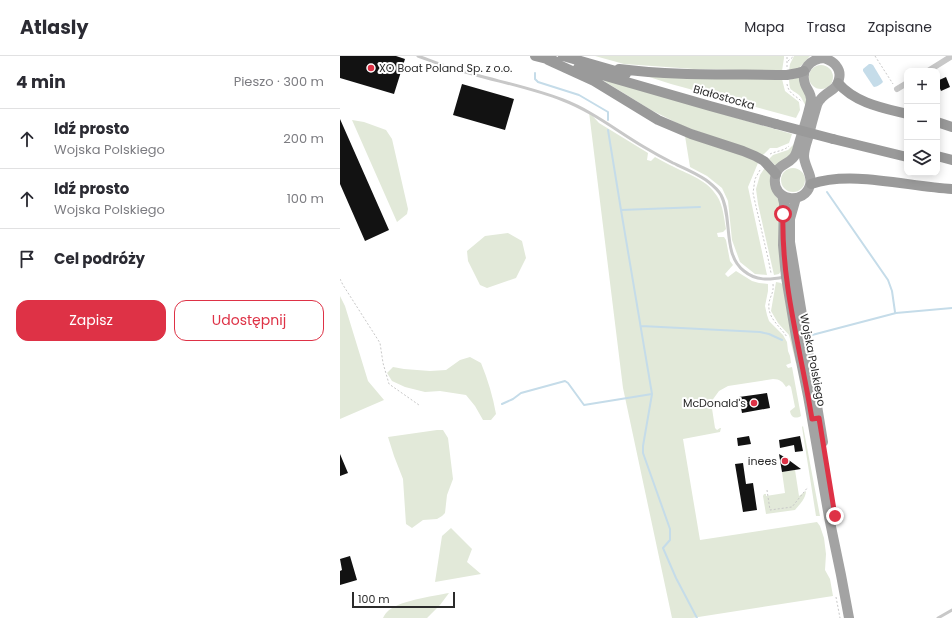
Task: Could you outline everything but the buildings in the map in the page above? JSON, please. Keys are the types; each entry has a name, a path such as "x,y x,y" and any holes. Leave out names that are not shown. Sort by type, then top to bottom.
{"highway":[{"name":"Białostocka","path":"535,56 710,106 777,121 904,156"},
{"name":"Białostocka","path":"563,56 777,121"},
{"path":"548,60 594,81 650,115 673,127 742,150 755,156 764,161 776,174"},
{"path":"599,66 637,71 672,73 787,75 804,70"},
{"path":"838,83 851,95 864,101 904,113"},
{"path":"940,123 952,127"},
{"name":"Białostocka","path":"834,136 904,149"},
{"path":"940,157 952,160"},
{"path":"940,164 952,167"},
{"path":"811,184 821,180 858,179 952,189"}],"main road":[{"path":"776,174 780,167 789,162 796,153 813,105 835,88 838,83 840,73 838,68 829,59 819,59 814,61 804,70 804,81 813,105 804,154 805,164 810,174 811,184 805,193 796,198 787,198 782,196"},
{"name":"Wojska Polskiego","path":"776,174 775,185 782,196 784,203 783,245 791,276 815,419 829,517 849,618"},
{"name":"Wojska Polskiego","path":"791,276 790,219 796,198"}],"street":[{"path":"933,68 952,56"},
{"path":"897,89 904,86"}],"lane":[{"path":"418,56 452,68 545,94 574,104 654,153 700,176 715,187 720,194 725,206 728,220 733,258 737,264 748,274 759,279 772,279 791,276"},
{"path":"938,618 952,610"}],"path":[{"path":"787,61 794,56"},
{"path":"875,56 897,89"},
{"path":"340,279 380,343 383,363 389,384 419,406"},
{"path":"767,490 770,510 792,507 808,487"}],"green space":[{"path":"595,56 784,56 784,58 782,71 694,69 624,64"},
{"path":"794,56 810,56 798,69 789,71 790,64"},
{"path":"821,65 830,68 833,77 830,86 821,89 812,86 809,77 812,68"},
{"path":"643,75 782,79 785,91 799,102 800,110 796,118"},
{"path":"596,76 792,134 789,143 777,148 770,148 763,155 683,126 651,110"},
{"path":"799,77 807,100 806,107 800,96 791,89 790,86 789,80"},
{"path":"589,112 599,123 648,153 647,160 651,161 655,157 698,178 713,190 721,203 726,229 723,232 717,233 718,237 724,237 726,240 730,261 733,265 725,274 728,277 736,271 752,281 768,284 765,306 767,315 769,321 783,335 787,342 791,363 786,365 788,368 792,367 801,416 796,418 791,415 790,411 795,407 791,387 789,385 786,387 779,380 773,379 728,386 719,391 711,402 715,428 717,430 721,428 720,432 683,439 700,540 817,522 824,538 826,554 825,570 830,579 833,596 692,618 672,618 623,388"},
{"path":"352,120 364,122 386,130 392,139 408,209 407,214 397,222"},
{"path":"685,136 745,156 758,163 748,187 767,275 755,274 740,262 732,240 728,201 722,188 707,176 690,167"},
{"path":"797,141 793,153 776,166 769,159 773,155 788,150"},
{"path":"766,166 771,177 776,196 780,202 782,269 779,274 774,275 756,189 760,175"},
{"path":"793,168 802,171 805,180 802,189 793,192 784,189 781,180 784,171"},
{"path":"508,233 522,241 526,258 516,278 487,288 480,285 468,261 467,251 485,236"},
{"path":"776,282 781,283 784,286 799,361 796,363 789,335 778,323 771,311"},
{"path":"340,296 345,306 368,381 384,400 340,419"},
{"path":"470,357 481,363 488,382 496,414 491,420 483,420 475,406 466,395 440,391 425,392 405,387 392,381 387,373 393,367 430,371 446,370 460,360"},
{"path":"803,426 820,516 816,516"},
{"path":"443,430 448,438 453,479 447,495 445,513 437,519 423,520 412,528 406,524 403,479 388,437"},
{"path":"795,470 799,496 806,491 802,501 795,510 766,514 764,494 766,494 766,496 785,493 782,472"},
{"path":"451,528 472,549 467,562 481,574 435,582 442,536"},
{"path":"449,593 427,618 383,618 387,612 399,605"}],"water":[{"path":"869,64 873,65 883,82 875,87 863,71 863,69"}],"waterway":[{"path":"535,73 535,79 538,82 579,95 608,112 608,120"},
{"path":"608,130 652,394 643,453 670,529 670,540 663,548 676,578 697,618"},
{"path":"827,192 888,280 892,291 895,312"},
{"path":"621,210 700,207"},
{"path":"812,335 896,313 952,308"},
{"path":"641,326 760,332 782,340"},
{"path":"502,404 521,393 565,381 584,405 652,394"}],"place":[{"name":"XO Boat Poland Sp. z o.o.","path":"371,68"},
{"name":"McDonald's","path":"754,403"},
{"name":"inees","path":"785,461"}],"route":[{"path":"783,214 783,245 786,277 796,337 812,419 819,418 835,516"}]}
